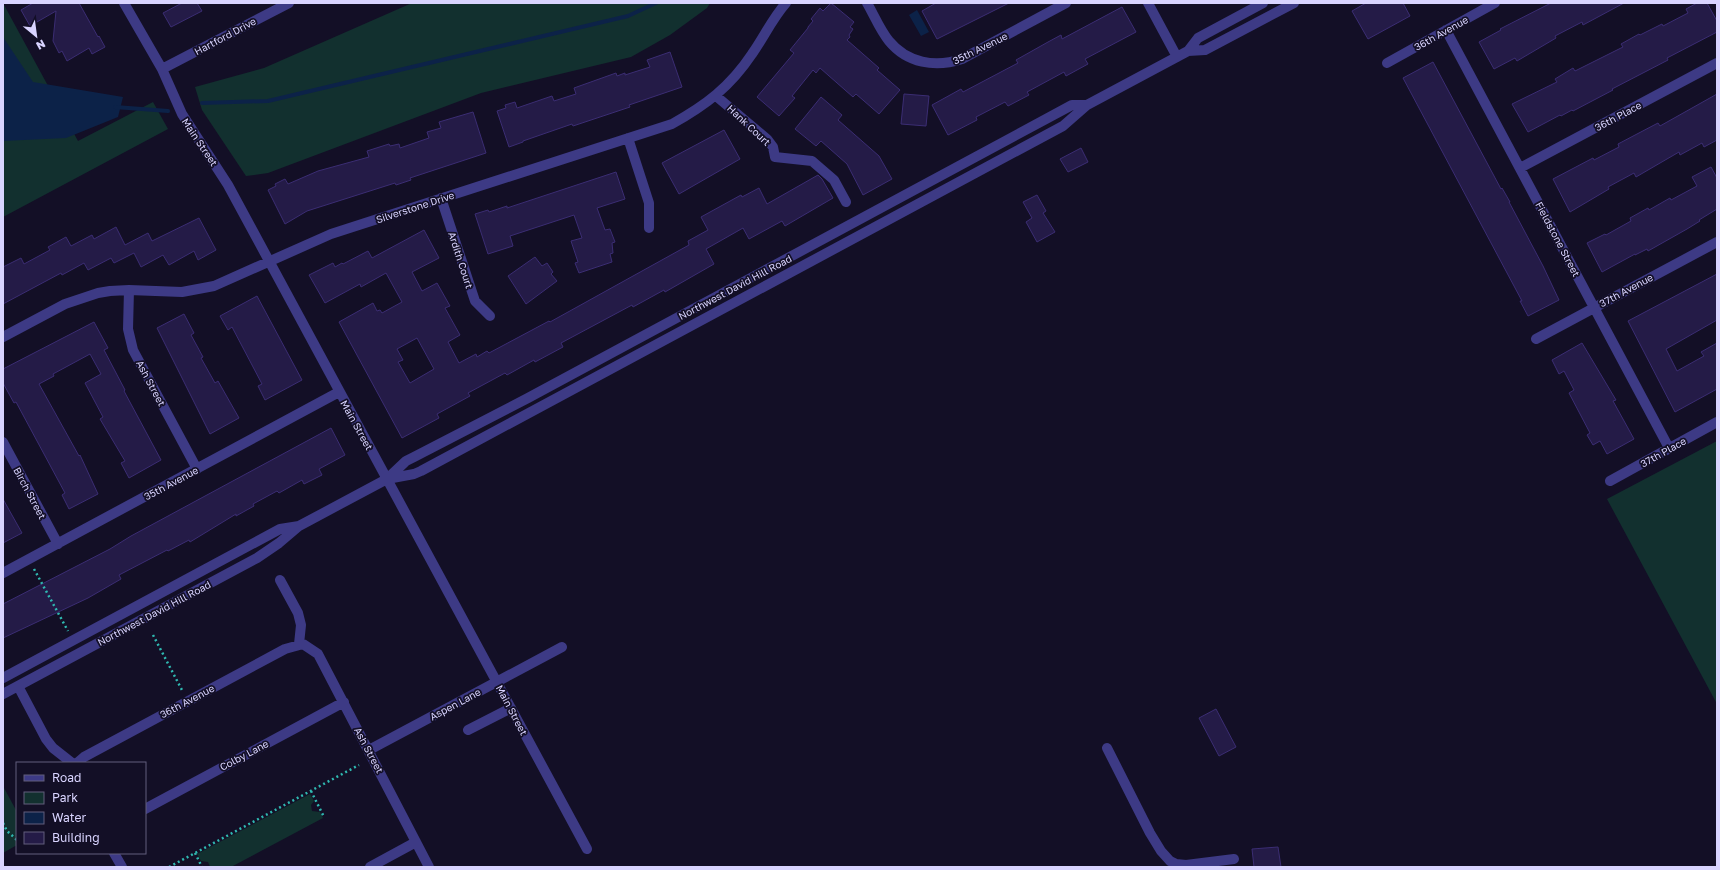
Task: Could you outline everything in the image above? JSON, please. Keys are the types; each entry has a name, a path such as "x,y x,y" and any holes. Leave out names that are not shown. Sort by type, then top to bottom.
{"street":[{"name":"Main Street","path":"124,3 162,69 182,114 228,185 587,849"},
{"name":"Hartford Drive","path":"162,69 289,3"},
{"name":"Silverstone Drive","path":"3,337 65,304 98,293 129,290 170,292 198,290 226,281 324,236 672,124 693,113 716,96 742,69 770,24 786,3"},
{"name":"35th Avenue","path":"867,3 885,36 896,48 914,59 935,64 962,59 1066,3"},
{"path":"1148,3 1177,57"},
{"name":"Northwest David Hill Road","path":"387,479 414,474 421,471 1063,126 1087,105 1188,51 1198,38 1263,3"},
{"name":"Northwest David Hill Road","path":"1188,51 1205,50 1294,3"},
{"name":"36th Avenue","path":"1387,63 1495,3"},
{"name":"Fieldstone Street","path":"1446,30 1669,448"},
{"name":"36th Place","path":"1520,168 1717,63"},
{"name":"Hank Court","path":"716,96 767,139 773,147 775,157 812,161 834,180 846,202"},
{"name":"Northwest David Hill Road","path":"3,694 257,558 300,526 387,479 406,461 528,398 1072,105 1087,105"},
{"path":"628,138 650,203 649,228"},
{"name":"Ardith Court","path":"441,198 475,301 490,316"},
{"name":"37th Avenue","path":"1536,339 1717,242"},
{"name":"Ash Street","path":"129,290 128,330 133,350 197,469"},
{"name":"35th Avenue","path":"3,573 340,392"},
{"name":"37th Place","path":"1610,481 1717,422"},
{"name":"Birch Street","path":"3,442 58,544"},
{"name":"Northwest David Hill Road","path":"3,678 280,529 300,526"},
{"path":"280,580 298,613 301,625 299,644"},
{"name":"36th Avenue","path":"78,762 84,757 222,682 284,649 299,644"},
{"name":"Ash Street","path":"299,644 303,644 318,654 429,867"},
{"name":"Aspen Lane","path":"369,750 562,647"},
{"path":"18,686 46,739 53,748 71,762"},
{"name":"Colby Lane","path":"146,808 344,702"},
{"path":"468,730 511,708"},
{"path":"1107,748 1154,839 1161,851 1170,861 1176,864 1186,865 1234,859"},
{"path":"370,867 416,842"},
{"path":"115,854 122,867"}],"path":[{"path":"29,559 73,640"},
{"path":"153,635 183,692"},
{"path":"169,867 359,765"},
{"path":"311,791 324,817"},
{"path":"3,823 7,831 16,839"},
{"path":"195,853 202,867"}],"green space":[{"path":"3,3 78,141 153,102 168,129 3,217"},
{"path":"412,3 710,3 707,8 670,35 631,57 481,93 268,173 246,176 202,110 195,87 264,68"},
{"path":"1717,441 1717,704 1607,499"},
{"path":"3,786 16,810 16,846 3,853"},
{"path":"310,794 314,801 311,805 312,811 320,812 323,818 231,867 210,867 208,862 201,861 197,854"}],"water":[{"path":"917,10 929,32 921,36 909,15"},
{"path":"3,37 33,82 123,97 118,117 66,138 3,141"}],"building":[{"path":"33,3 79,3 105,47 92,54 89,48 67,61 62,51 59,53 53,41 56,11 30,26 21,10"},
{"path":"182,3 197,3 202,11 171,27 163,13"},
{"path":"831,3 854,22 850,27 853,29 847,40 879,68 877,70 900,90 879,114 856,94 853,97 820,68 816,73 813,70 792,96 795,98 779,116 757,97 794,53 790,50 813,21 811,19 820,8 823,11"},
{"path":"936,3 1009,3 937,39 922,11"},
{"path":"1366,3 1403,3 1410,16 1368,39 1352,11"},
{"path":"1551,3 1624,3 1583,25 1582,22 1555,36 1556,38 1517,61 1515,58 1494,69 1479,42 1501,30 1500,29"},
{"path":"1697,3 1707,3 1717,21 1717,32 1667,58 1668,60 1612,89 1613,90 1528,132 1512,104 1557,82 1555,79 1573,68 1575,71 1623,47 1621,44 1639,34 1640,35 1662,24 1663,26 1688,13 1686,9"},
{"path":"1122,7 1136,32 1085,59 1088,64 1066,76 1064,72 1027,92 1029,95 1008,106 1005,102 976,117 977,120 948,135 932,105 961,89 963,92 1018,63 1016,60 1061,35 1062,39"},
{"path":"670,52 682,87 629,105 630,107 573,126 572,124 509,147 497,111 506,108 505,105 515,102 517,108 552,96 554,101 576,94 574,88 616,73 617,76 625,73 625,75 650,67 647,60"},
{"path":"1433,62 1501,189 1502,188 1510,202 1559,300 1528,316 1520,301 1522,301 1403,78"},
{"path":"904,94 929,96 926,126 901,124"},
{"path":"1717,94 1717,140 1704,147 1702,143 1680,155 1679,152 1636,177 1634,173 1608,187 1609,189 1570,212 1553,179 1593,158 1594,160 1619,147 1618,144 1658,123 1660,126"},
{"path":"821,97 842,115 838,120 879,156 892,179 863,195 847,164 821,141 816,146 795,129"},
{"path":"473,112 486,153 410,178 411,180 396,185 395,183 307,211 285,224 268,190 276,186 275,184 285,179 288,184 318,171 369,157 367,151 389,144 390,146 399,144 400,148 429,138 427,132 441,128 439,122"},
{"path":"724,130 740,159 679,194 662,163"},
{"path":"1081,148 1088,162 1068,172 1060,159"},
{"path":"1711,167 1717,178 1717,209 1687,229 1648,251 1647,249 1635,254 1602,272 1587,243 1605,234 1606,235 1631,221 1630,218 1648,208 1649,210 1670,198 1671,200 1697,186 1692,177"},
{"path":"616,172 625,199 597,208 605,230 610,229 615,242 612,243 613,253 610,254 612,262 579,273 575,263 578,262 571,241 582,238 574,215 510,236 513,246 488,254 475,214 488,210 489,212 507,206 507,208"},
{"path":"818,175 833,198 785,226 782,221 749,239 743,228 706,249 714,264 665,292 664,290 633,307 632,305 561,343 563,347 535,362 534,360 507,375 505,373 468,393 470,396 437,414 439,418 402,438 339,322 373,303 377,311 380,310 382,313 402,302 386,273 361,287 360,284 325,303 309,275 333,263 335,267 342,263 343,264 368,251 372,258 424,230 439,258 412,272 422,291 437,283 450,306 445,308 460,335 448,342 459,363 476,354 477,357 487,351 489,353 549,321 550,322 689,245 688,241 708,230 701,217 741,195 742,197 759,188 767,204","holes":["417,338 434,369 410,383 398,362 403,360 397,349"]},
{"path":"1037,195 1046,211 1043,213 1055,232 1037,242 1026,222 1032,218 1023,202"},
{"path":"199,218 216,250 198,260 194,251 169,265 163,255 141,267 134,253 114,263 111,258 88,270 84,263 62,275 61,273 3,304 3,267 21,258 24,264 50,250 48,247 66,237 71,246 92,235 94,239 116,227 125,245 148,233 152,241"},
{"path":"535,257 542,266 547,263 553,272 551,274 557,281 526,304 508,276"},
{"path":"1717,274 1717,320 1666,349 1677,371 1704,356 1701,352 1717,343 1717,389 1675,412 1628,321"},
{"path":"257,296 302,380 265,400 258,386 262,384 232,327 228,330 220,316"},
{"path":"184,314 194,333 191,335 203,357 201,358 215,383 218,381 239,418 210,434 157,328"},
{"path":"94,322 108,348 104,350 161,460 129,478 121,463 125,461 100,419 103,417 85,383 101,374 90,354 53,374 54,376 39,384 79,456 80,455 98,494 69,509 62,495 65,493 16,402 14,403 3,383 3,369"},
{"path":"1582,343 1616,400 1613,401 1634,439 1607,454 1600,441 1593,445 1587,435 1590,433 1569,393 1574,390 1564,371 1559,374 1552,360"},
{"path":"331,428 345,455 319,469 322,475 304,484 302,480 279,493 277,491 253,504 254,506 236,516 236,514 190,542 189,540 168,551 167,550 119,575 121,579 88,598 3,638 3,604 110,549 131,536"},
{"path":"3,499 22,533 3,543"},
{"path":"1216,709 1236,747 1219,756 1199,718"},
{"path":"1278,847 1281,867 1254,867 1252,849"}],"waterway":[{"path":"202,103 268,101 628,16 656,3"},
{"path":"115,107 168,111"}]}
